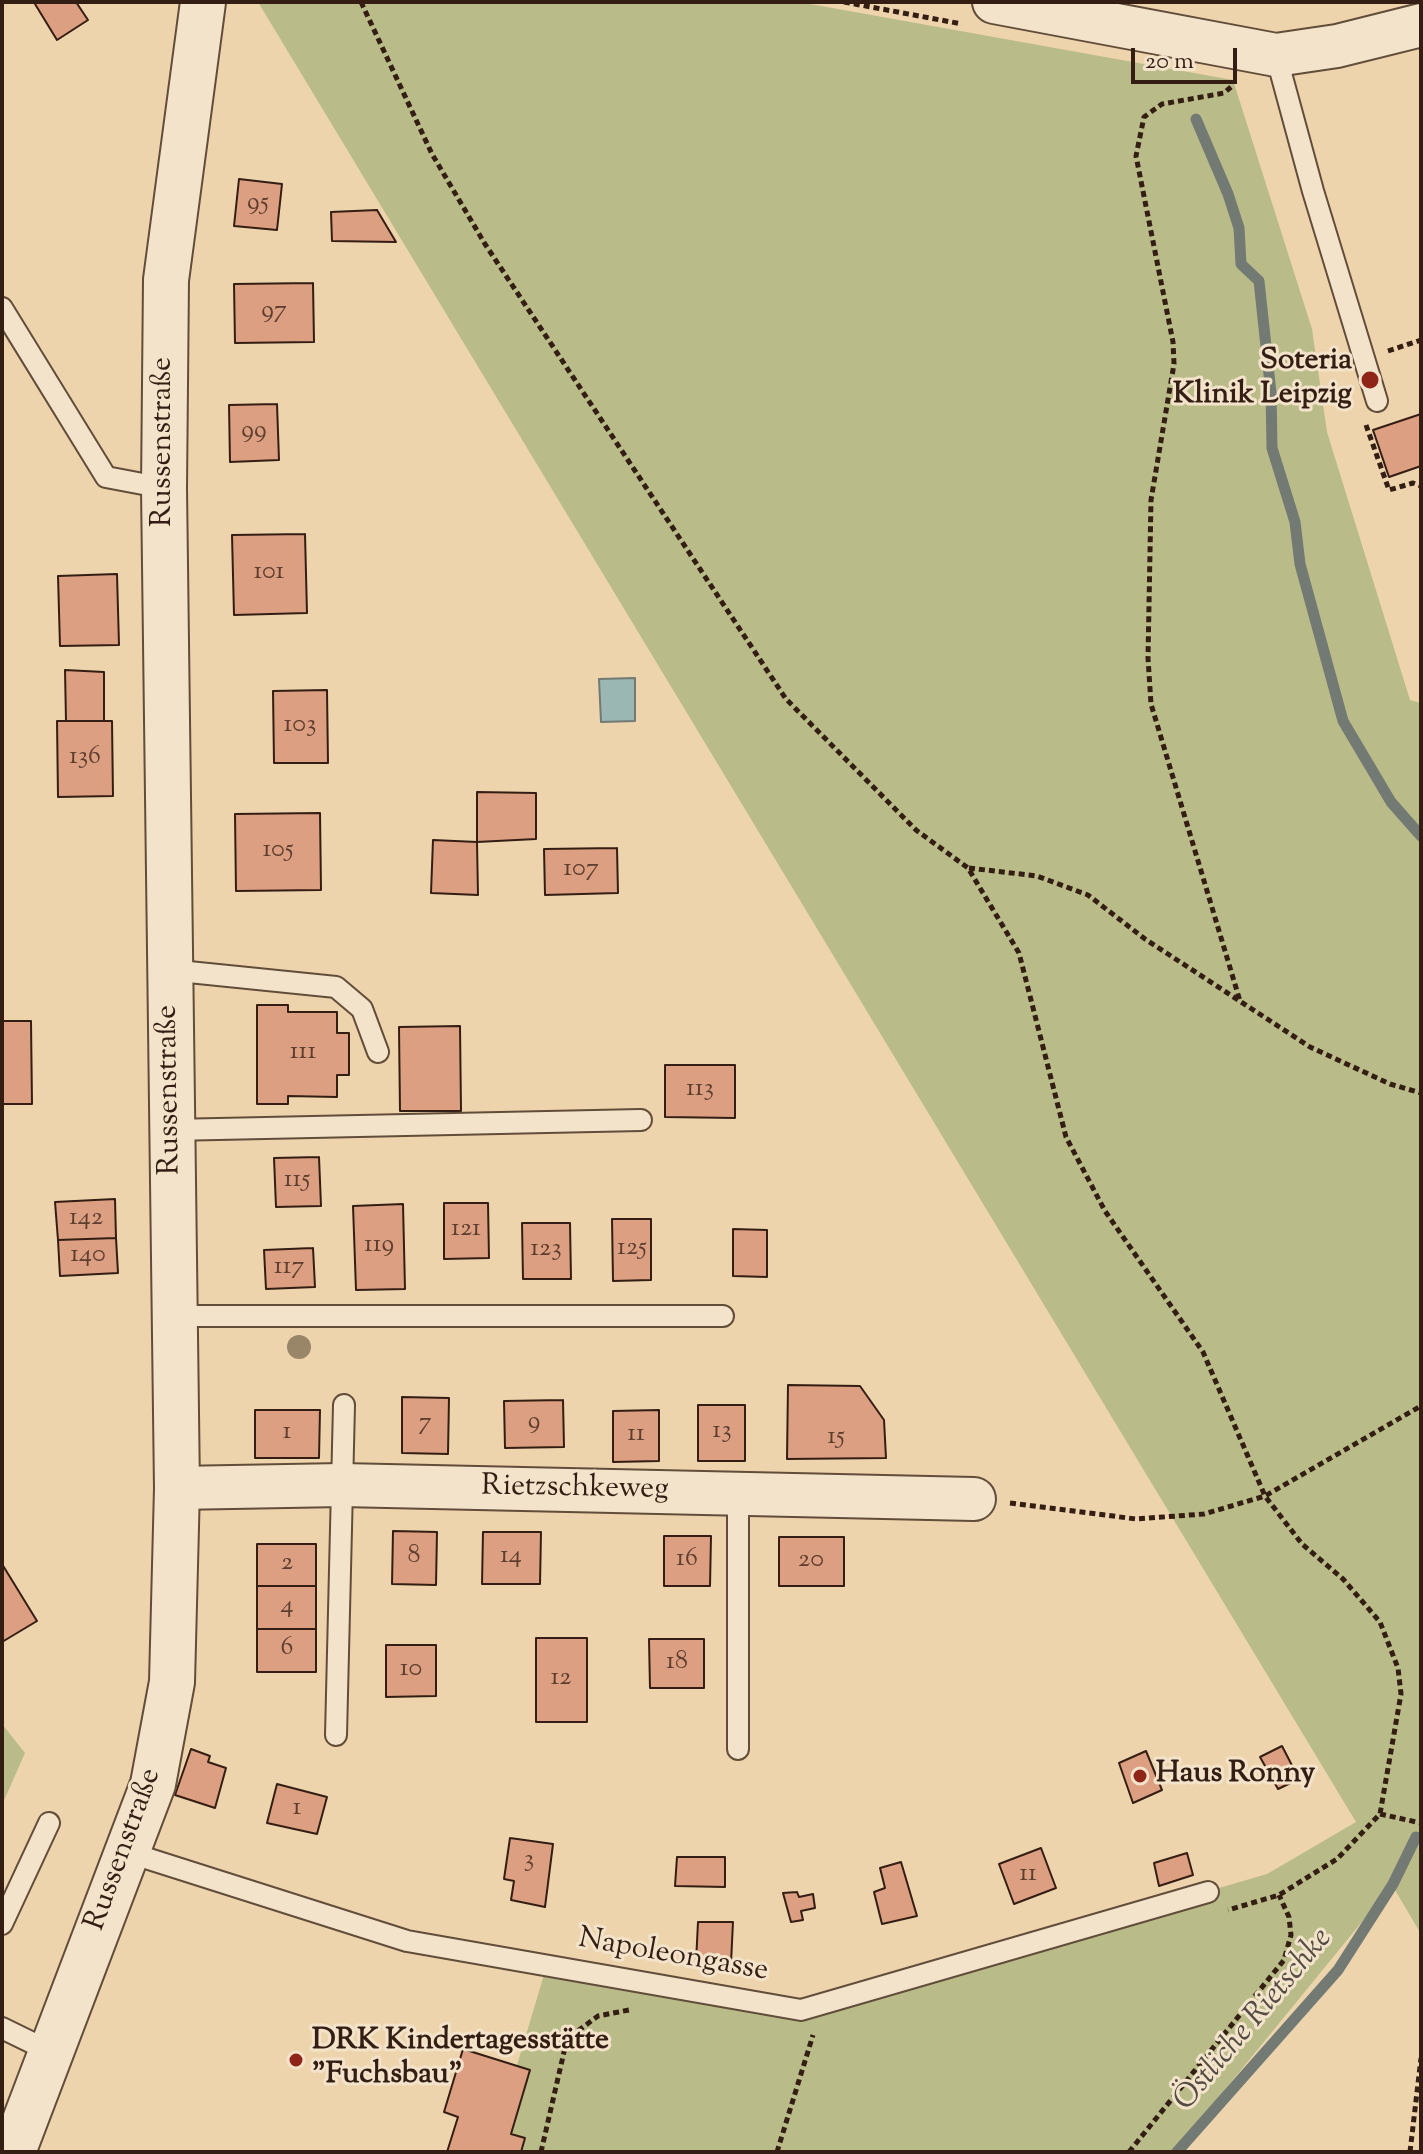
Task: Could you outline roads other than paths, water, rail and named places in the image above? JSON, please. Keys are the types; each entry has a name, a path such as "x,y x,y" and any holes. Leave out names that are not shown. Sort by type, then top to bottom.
{"street":[{"name":"Russenstraße","path":"13,2152 153,1784 172,1682 177,1488 164,488 166,280 203,2"},
{"path":"994,2 1276,55 1337,46 1421,25"},
{"name":"Rietzschkeweg","path":"177,1488 342,1485 974,1499"}],"lane":[{"path":"1276,55 1313,191 1377,401"},
{"path":"2,308 106,477 164,488"},
{"path":"169,970 336,987 362,1009 378,1052"},
{"path":"171,1130 641,1120"},
{"path":"173,1316 723,1316"},
{"path":"336,1735 344,1405"},
{"path":"738,1494 738,1749"},
{"path":"2,1924 49,1823"},
{"name":"Napoleongasse","path":"127,1852 407,1941 801,2010 1208,1892"},
{"path":"2,2028 49,2051"}],"water":[{"path":"635,678 635,721 601,722 599,679"}],"waterway":[{"path":"1196,119 1239,228 1241,264 1259,281 1271,393 1272,448 1295,522 1300,564 1343,721 1391,802 1421,836"},
{"name":"Östliche Rietschke","path":"1177,2152 1338,1970 1393,1884 1416,1837"}],"place":[{"name":"Soteria Klinik Leipzig","path":"1370,380"},
{"name":"Haus Ronny","path":"1140,1776"},
{"name":"DRK Kindertagesstätte \"Fuchsbau\"","path":"296,2060"}]}
